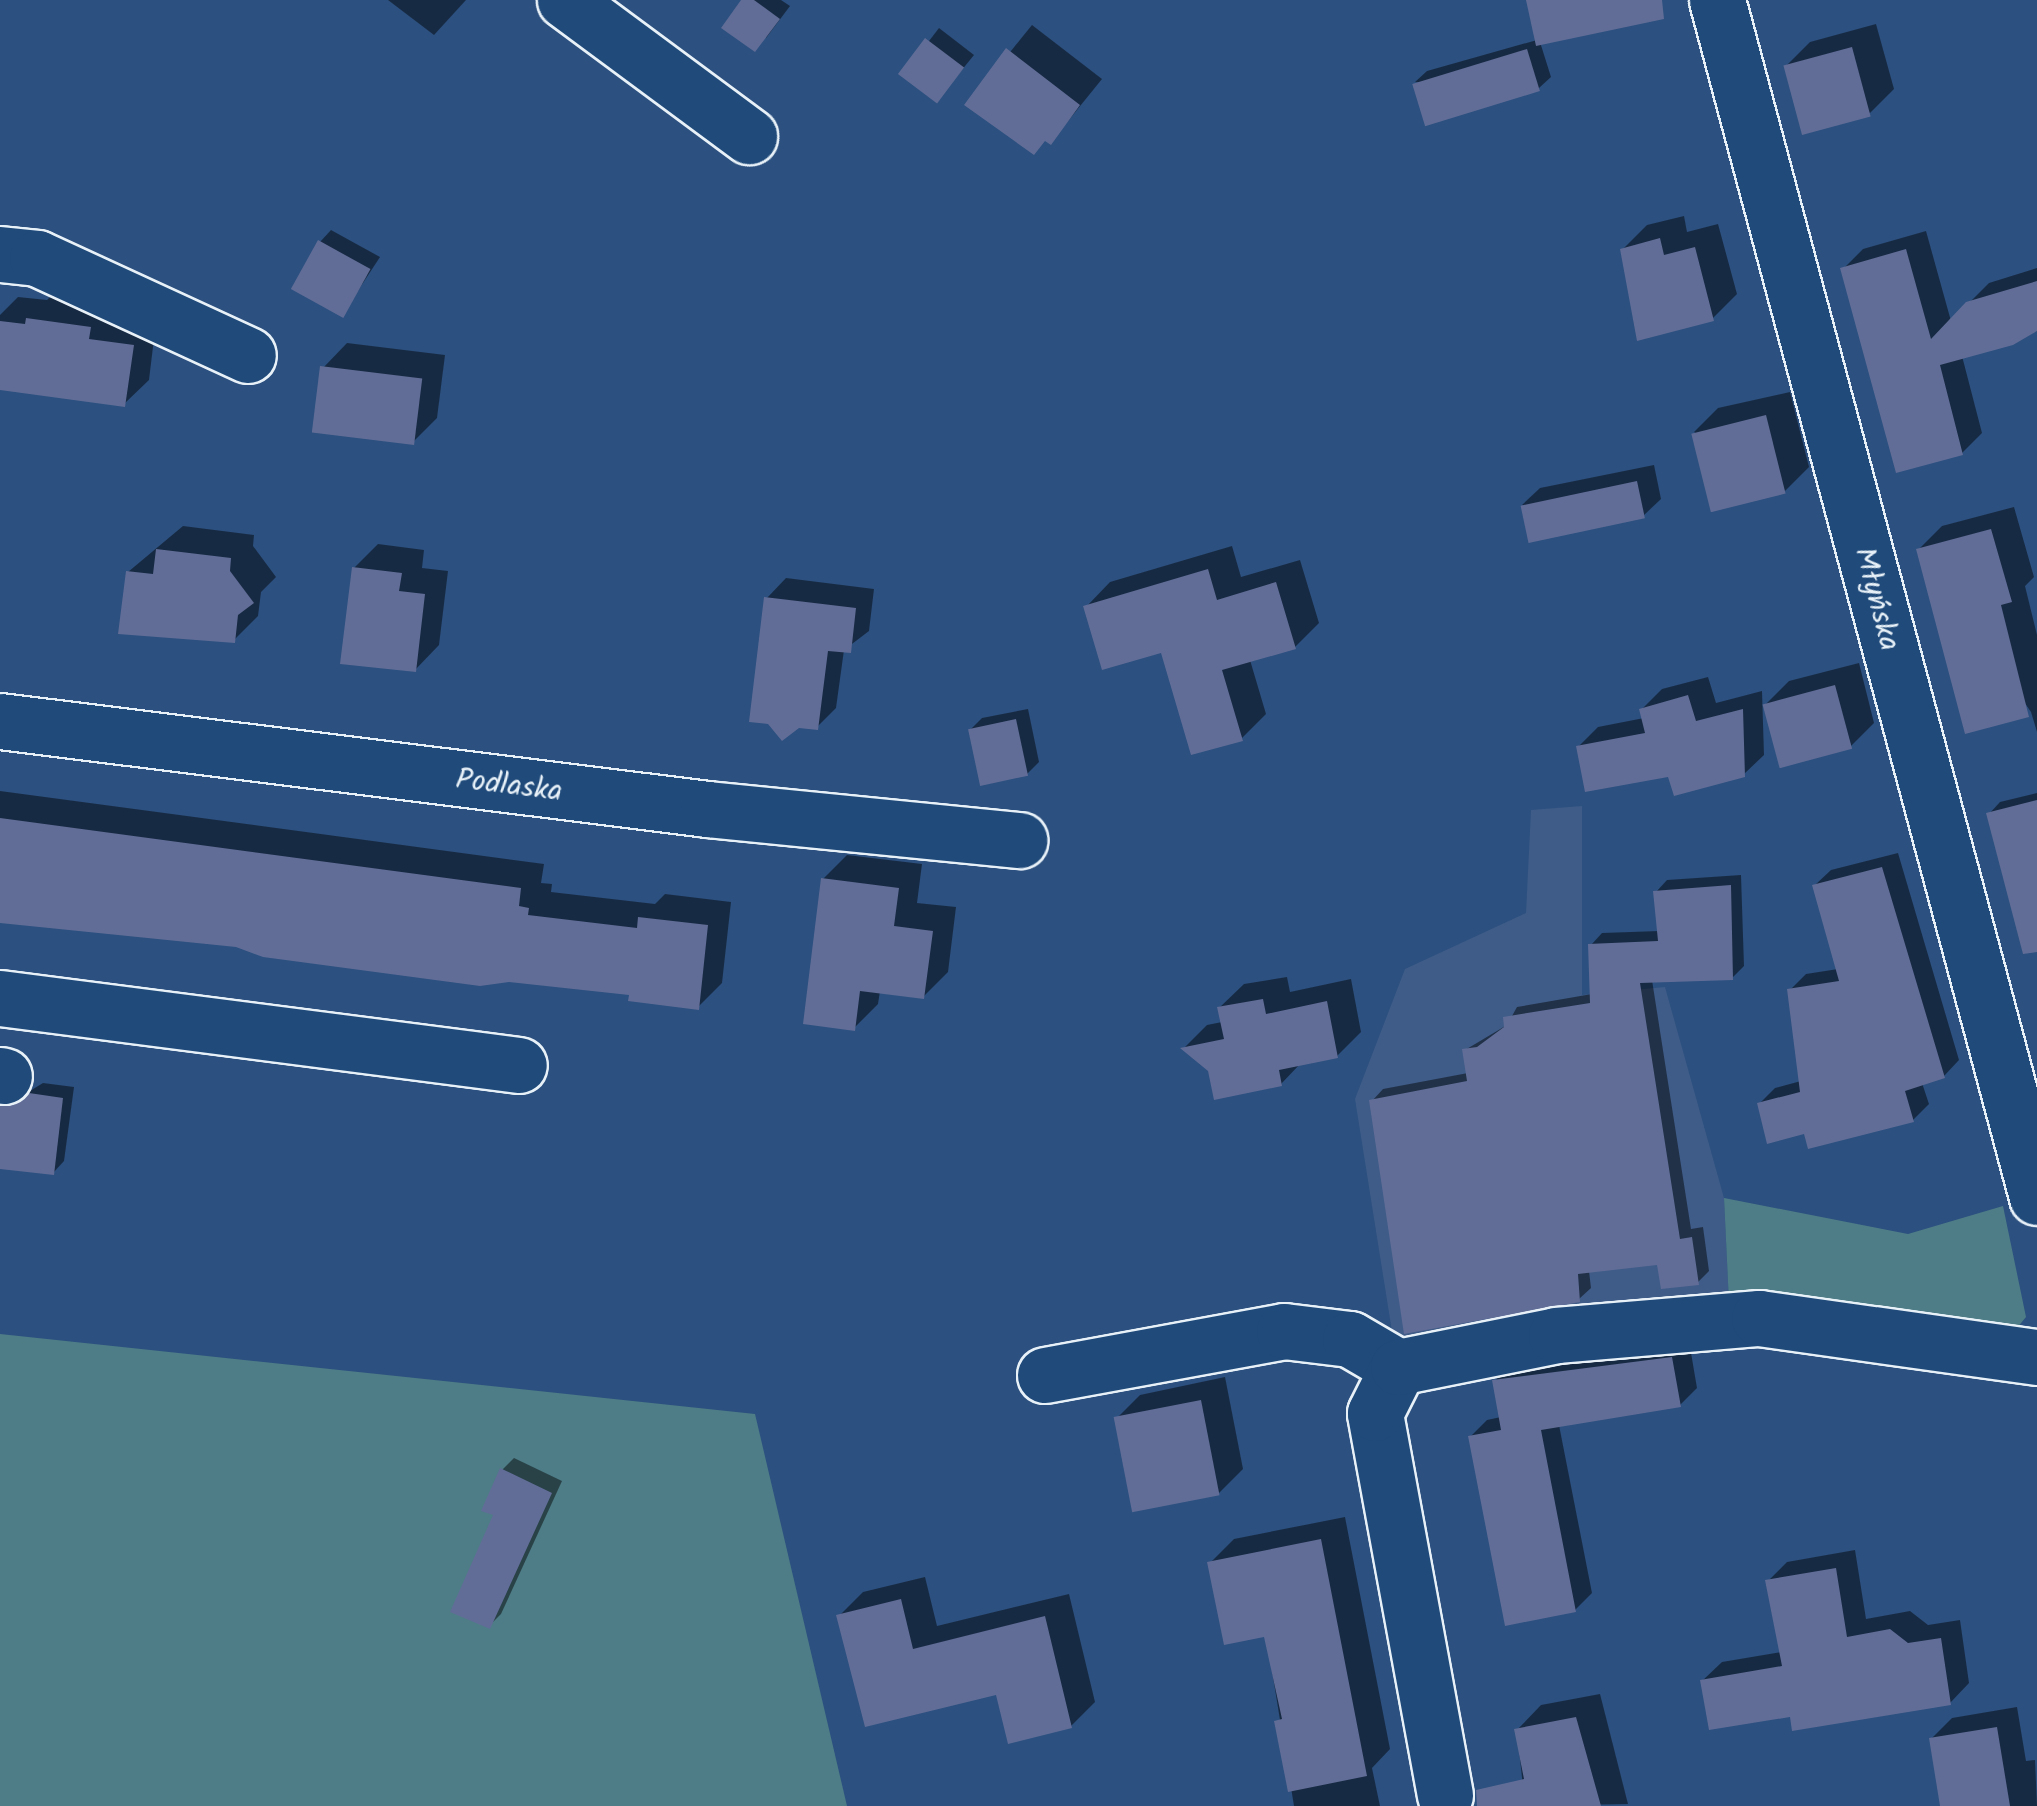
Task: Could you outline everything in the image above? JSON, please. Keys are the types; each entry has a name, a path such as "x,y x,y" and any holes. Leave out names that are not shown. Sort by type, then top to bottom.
{"street":[{"path":"565,0 749,136"},
{"name":"Młyńska","path":"1716,0 2037,1197"},
{"path":"0,254 37,258 248,356"},
{"name":"Podlaska","path":"0,721 688,807 1019,840"},
{"path":"0,998 519,1066"},
{"path":"1045,1375 1284,1331 1350,1338 1398,1367 1556,1335 1758,1318 2037,1357"},
{"path":"1398,1367 1374,1413 1445,1794"}],"shaded area":[{"path":"1582,806 1582,995 1665,987 1724,1198 1729,1303 1394,1344 1355,1099 1405,969 1526,913 1531,810"}],"green space":[{"path":"1724,1198 1908,1234 2003,1206 2026,1317 2012,1334 1729,1303"},
{"path":"0,1334 755,1414 847,1806 0,1806"}],"building":[{"path":"741,0 754,0 780,19 755,52 721,28"},
{"path":"1526,0 1662,0 1664,19 1536,46"},
{"path":"925,38 964,67 937,103 898,74"},
{"path":"1852,47 1871,117 1802,135 1783,65"},
{"path":"1006,48 1080,105 1051,145 1045,141 1034,155 964,105"},
{"path":"1527,49 1540,91 1425,126 1412,84"},
{"path":"1660,238 1664,255 1695,247 1714,321 1637,341 1620,249"},
{"path":"318,240 370,269 343,318 291,289"},
{"path":"1906,249 1931,339 1966,302 2037,281 2037,331 2013,345 1940,365 1963,455 1896,473 1840,268"},
{"path":"26,318 91,327 89,339 134,345 125,407 0,390 0,321 25,324"},
{"path":"320,366 422,379 414,445 312,433"},
{"path":"1766,415 1786,494 1711,512 1691,434"},
{"path":"1637,481 1645,518 1529,543 1521,506"},
{"path":"1991,529 2012,602 2001,605 2029,717 1965,734 1916,549"},
{"path":"156,549 231,558 230,571 254,603 238,615 235,643 118,634 126,571 153,574"},
{"path":"352,567 402,573 399,591 425,594 416,672 340,664"},
{"path":"1208,569 1217,600 1276,582 1296,649 1222,670 1243,741 1191,755 1161,653 1102,670 1083,606"},
{"path":"764,597 856,608 851,653 828,651 818,730 799,728 782,741 768,724 749,722"},
{"path":"1835,685 1852,749 1780,768 1763,704"},
{"path":"1688,695 1696,721 1743,709 1745,777 1674,796 1668,777 1585,792 1576,746 1645,733 1639,709"},
{"path":"1016,719 1028,776 980,786 968,729"},
{"path":"2037,800 2037,952 2023,954 1986,813"},
{"path":"0,818 521,888 519,906 529,908 528,915 637,928 638,917 708,925 699,1010 628,1001 629,995 509,982 480,986 263,957 236,947 0,923"},
{"path":"1882,867 1945,1078 1905,1091 1914,1122 1808,1149 1804,1134 1767,1144 1757,1103 1800,1092 1787,989 1839,981 1812,885"},
{"path":"821,878 899,888 894,926 933,931 924,999 860,991 855,1031 803,1024"},
{"path":"1731,885 1733,980 1640,983 1680,1239 1692,1237 1699,1285 1661,1289 1657,1265 1578,1274 1580,1302 1404,1334 1369,1100 1467,1081 1462,1049 1477,1047 1504,1027 1503,1017 1590,1003 1588,944 1658,941 1653,891"},
{"path":"1263,999 1266,1014 1327,1001 1338,1058 1279,1070 1282,1086 1214,1100 1208,1071 1180,1048 1224,1039 1217,1007"},
{"path":"29,1093 63,1098 54,1175 0,1169 0,1106"},
{"path":"1672,1357 1681,1407 1541,1430 1576,1612 1505,1626 1468,1436 1501,1430 1492,1380"},
{"path":"1201,1400 1220,1495 1132,1512 1114,1417"},
{"path":"500,1468 552,1493 490,1629 450,1612 493,1515 481,1511"},
{"path":"1321,1539 1367,1776 1288,1792 1274,1721 1282,1719 1264,1637 1224,1645 1207,1562"},
{"path":"1836,1568 1847,1637 1890,1629 1908,1643 1941,1638 1951,1705 1792,1731 1790,1717 1709,1730 1700,1680 1782,1666 1765,1580"},
{"path":"901,1599 913,1649 1045,1616 1072,1728 1008,1744 996,1695 865,1727 836,1615"},
{"path":"1576,1717 1601,1806 1477,1806 1476,1790 1524,1779 1514,1729"},
{"path":"1997,1727 2010,1806 1940,1806 1929,1738"}]}
